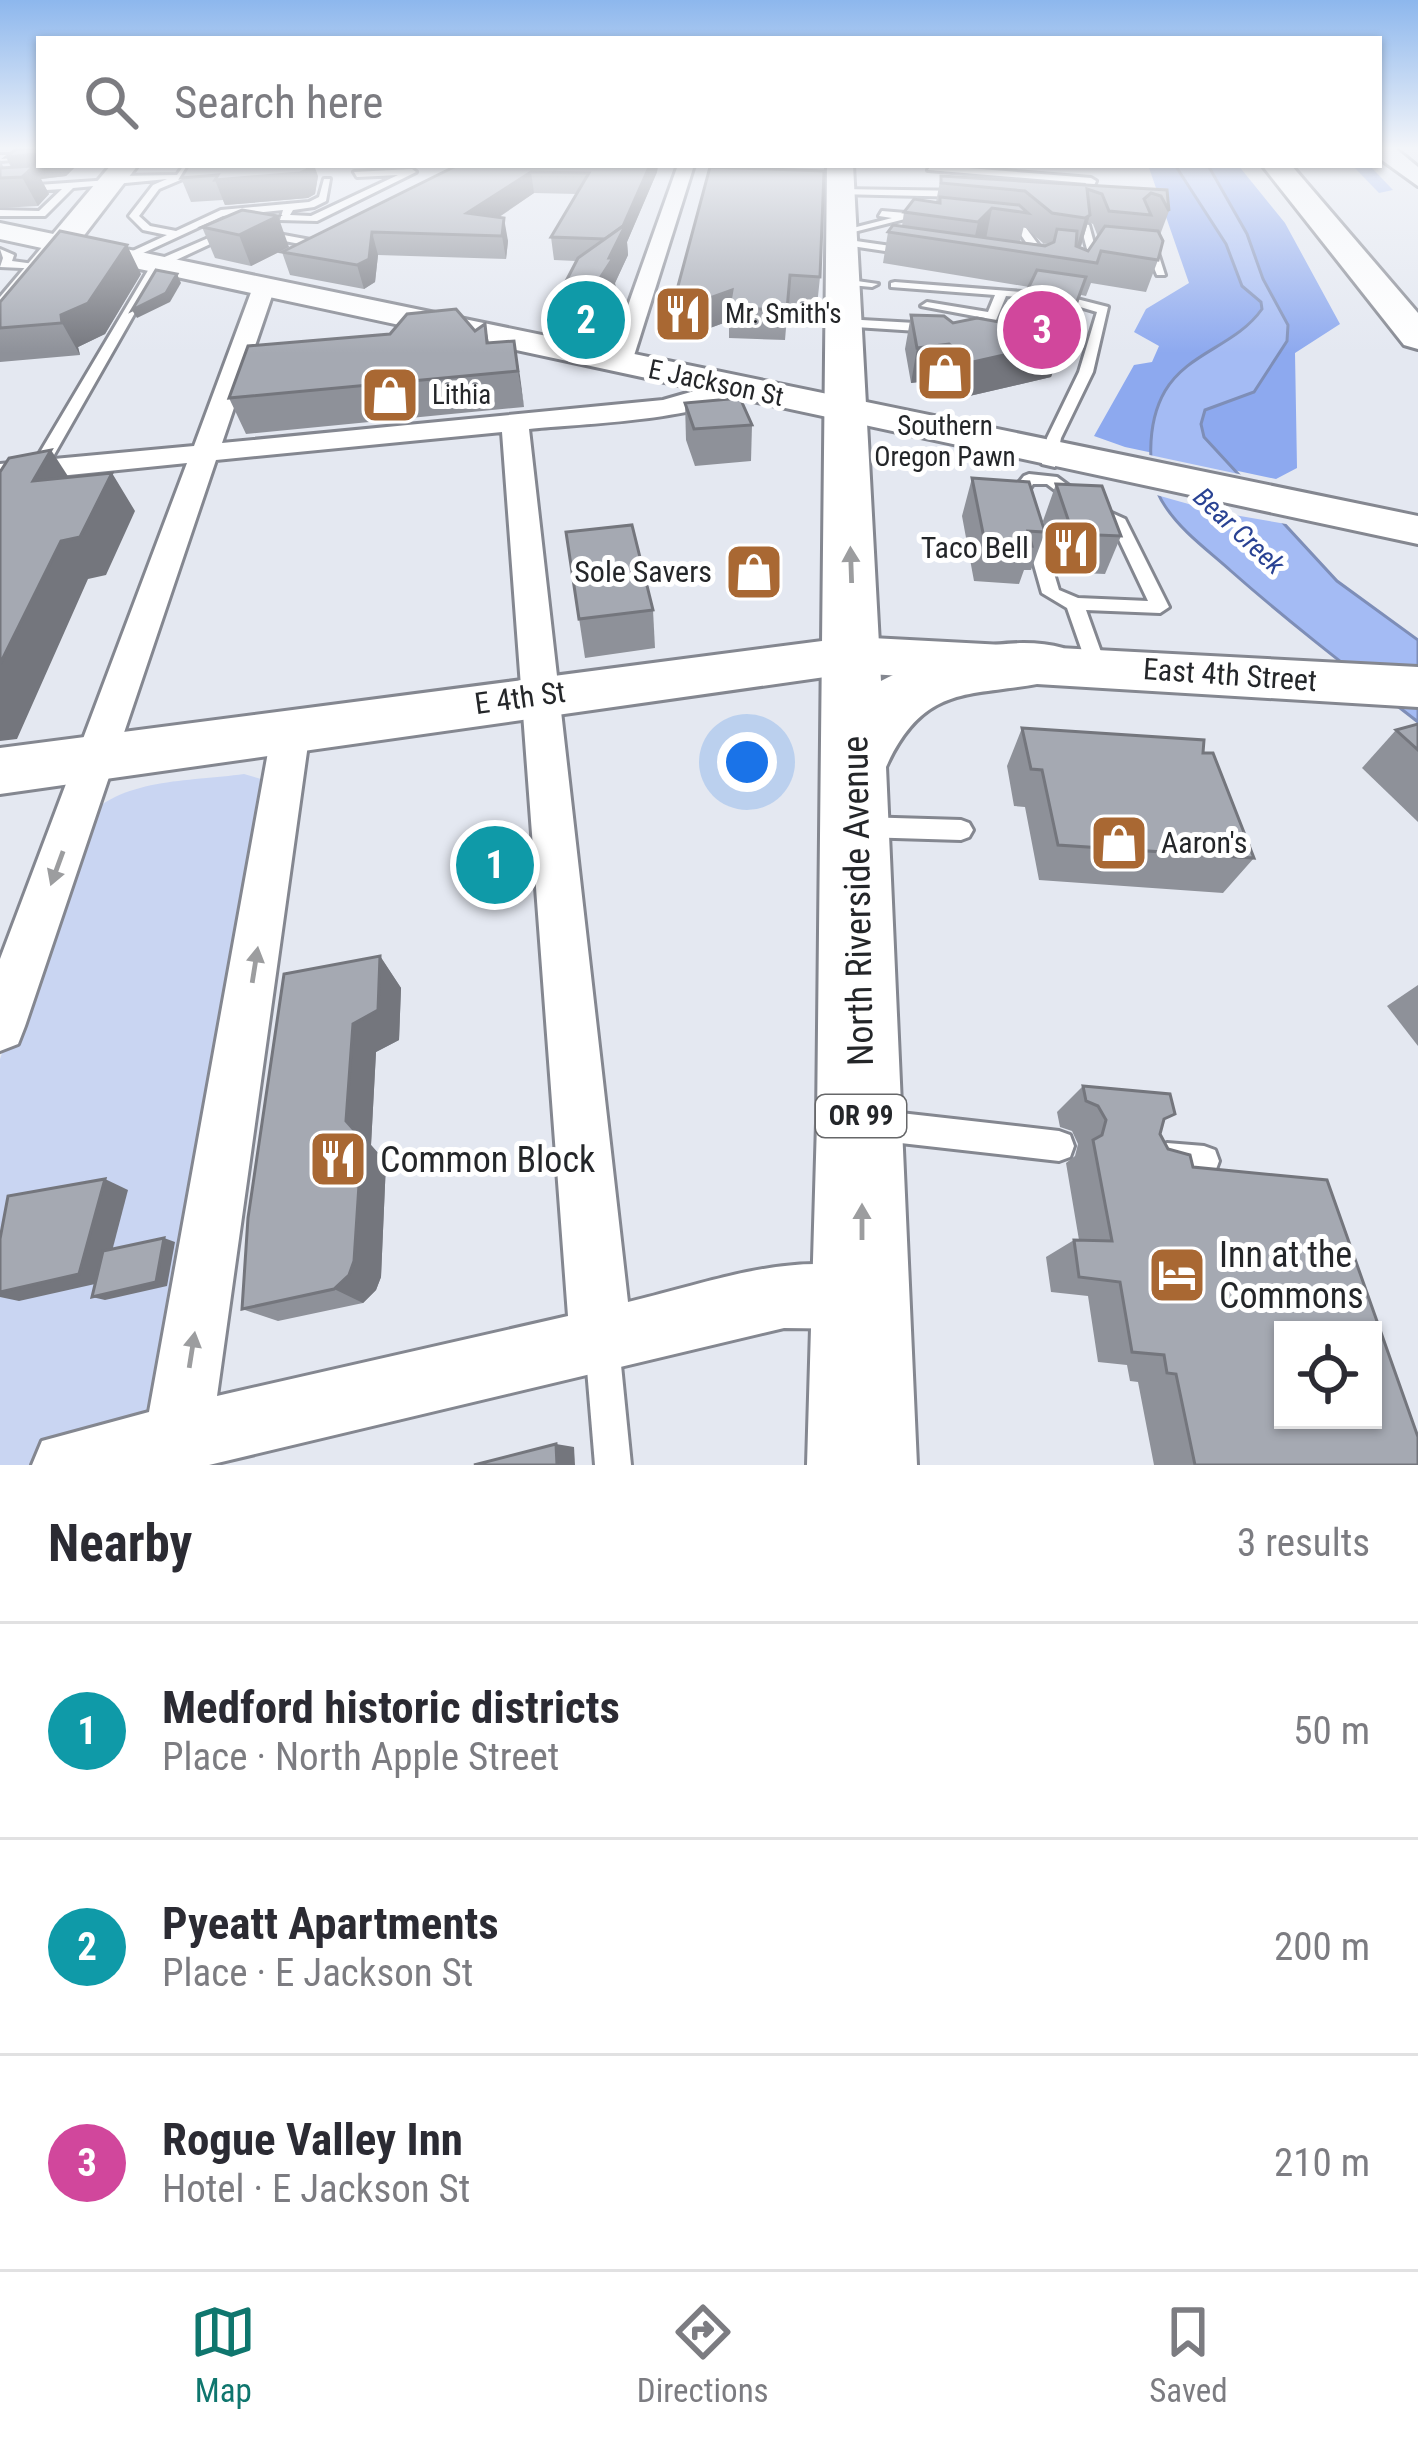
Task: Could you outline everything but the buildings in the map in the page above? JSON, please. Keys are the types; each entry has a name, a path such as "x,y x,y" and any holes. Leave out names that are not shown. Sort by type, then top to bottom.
{"highway":[{"path":"1318,216 1418,338"},
{"path":"1346,216 1418,299"}],"main road":[{"path":"2,315 84,216"},
{"name":"OR 99","path":"846,216 858,283 844,322 846,410"},
{"name":"E Jackson St","path":"0,230 53,255 156,255 253,284 846,410 1064,464 1418,530"},
{"name":"North Riverside Avenue","path":"846,410 861,1123 862,1465"},
{"name":"E 4th St","path":"0,771 853,655 1069,664"},
{"path":"855,796 874,722 909,693 978,671 1069,664"},
{"name":"East 4th Street","path":"1069,664 1418,687"}],"street":[{"path":"620,362 669,216"},
{"path":"0,1026 203,453 253,284 322,241"},
{"path":"0,473 33,478 203,453 676,406 736,387"},
{"path":"515,423 601,1338"},
{"path":"175,1452 290,730"},
{"path":"66,1465 175,1452 601,1338 784,1297 862,1298"}],"lane":[{"path":"134,216 146,228 156,255"},
{"path":"33,478 156,255 216,216"},
{"path":"285,216 319,216"},
{"path":"857,216 931,254"},
{"path":"913,216 938,219"},
{"path":"980,223 1022,230 1036,249 1064,255"},
{"path":"1084,225 1092,249"},
{"path":"156,255 235,230 322,241"},
{"path":"1079,257 1092,249 1151,249 1161,273"},
{"path":"0,252 10,257 0,265"},
{"path":"1028,252 1039,259 1037,270"},
{"path":"0,265 53,255"},
{"path":"895,285 1061,298 1104,310 1064,464 1090,509 1119,523 1160,607 1075,604 1051,593 1021,490 1029,479 1064,464"},
{"path":"910,286 927,306 992,316"},
{"path":"962,333 983,337 1002,292"},
{"path":"919,326 927,306"},
{"path":"844,322 940,329"},
{"path":"1069,664 1075,604"},
{"path":"855,796 961,830"},
{"path":"861,1123 1059,1146"},
{"path":"1148,1156 1204,1161"},
{"path":"601,1338 613,1465"}],"shaded area":[{"path":"1166,216 1280,216 1340,324 1295,353 1297,468 1276,479 1094,436 1134,365 1152,362 1159,346 1134,332 1146,309 1189,283"},
{"path":"244,774 268,781 155,1465 0,1465 0,1059 82,823 97,808 135,789"}],"water":[{"name":"Bear Creek","path":"1208,216 1237,216 1288,325 1287,341 1254,392 1205,410 1204,437 1337,581 1418,640 1418,722 1205,548 1172,515 1159,494 1151,449 1165,391 1186,367 1239,332 1262,309 1261,302 1242,286 1226,244"}],"pier":[{"path":"1145,454 1248,476 1292,525 1217,512 1153,494"}],"place":[{"name":"Mr. Smith's","path":"683,314"},
{"name":"Pyeatt Apartments","path":"586,320"},
{"name":"Rogue Valley Inn","path":"1042,330"},
{"name":"Southern Oregon Pawn","path":"945,373"},
{"name":"Lithia","path":"390,395"},
{"name":"Taco Bell","path":"1071,548"},
{"name":"Sole Savers","path":"754,572"},
{"name":"Aaron's","path":"1119,843"},
{"name":"Medford historic districts","path":"495,865"},
{"name":"Common Block","path":"338,1159"},
{"name":"Inn at the Commons","path":"1177,1275"}]}
